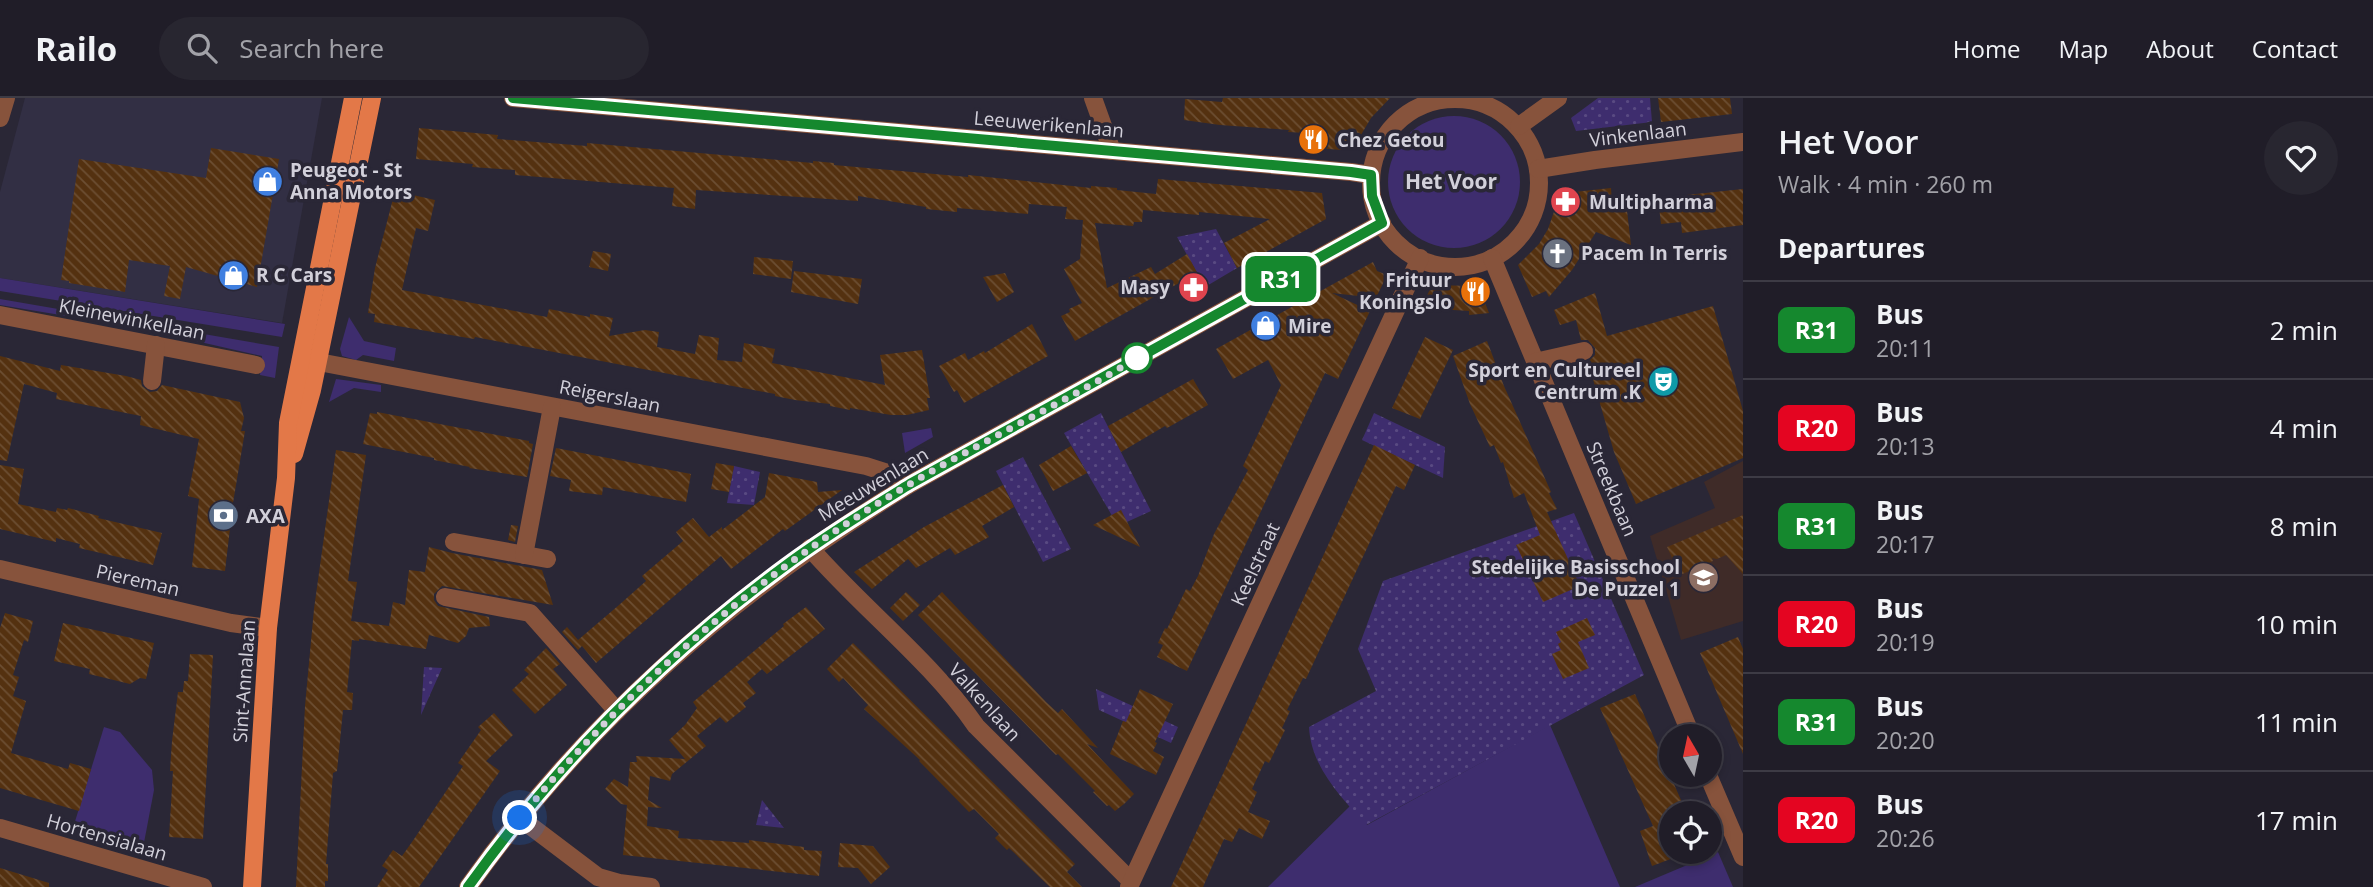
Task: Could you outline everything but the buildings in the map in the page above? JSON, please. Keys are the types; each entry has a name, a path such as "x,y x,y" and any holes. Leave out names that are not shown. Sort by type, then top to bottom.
{"main road":[{"name":"Sint-Annalaan","path":"251,887 268,628 286,478 306,416 309,360 353,98"},
{"name":"Sint-Annalaan","path":"309,360 372,98"}],"street":[{"path":"0,118 6,98"},
{"name":"Leeuwerikenlaan","path":"513,98 1371,175"},
{"path":"1093,98 1112,151"},
{"path":"1519,126 1558,98"},
{"path":"1430,100 1469,100 1496,109 1519,126 1532,149 1538,169 1538,195 1529,222 1508,248 1492,258 1454,266 1436,264 1420,258 1397,243 1382,223 1372,196 1371,175 1375,159 1391,130 1402,119 1430,100"},
{"name":"Vinkenlaan","path":"1538,169 1743,142"},
{"name":"Meeuwenlaan","path":"468,887 520,818 617,711 716,620 810,548 910,484 1382,223"},
{"name":"Keelstraat","path":"1130,884 1420,258"},
{"name":"Streekbaan","path":"1492,258 1687,724"},
{"name":"Kleinewinkellaan","path":"0,315 256,365"},
{"path":"152,381 156,345"},
{"path":"1535,362 1584,351"},
{"name":"Reigerslaan","path":"309,360 877,469 910,484"},
{"path":"524,555 552,407"},
{"path":"454,542 547,559"},
{"name":"Valkenlaan","path":"810,548 956,697 976,726 1130,884"},
{"name":"Piereman","path":"0,569 239,625 268,628"},
{"path":"445,597 530,613 617,711"},
{"path":"1714,788 1743,857"},
{"path":"520,818 598,877 650,887"},
{"name":"Hortensialaan","path":"0,828 203,887"}],"shaded area":[{"path":"25,98 322,98 282,323 0,278 0,192"},
{"path":"1598,98 1650,98 1652,122 1576,131 1571,118"},
{"path":"1454,116 1479,121 1501,135 1515,157 1520,182 1515,207 1501,229 1479,243 1454,248 1429,243 1407,229 1393,207 1388,182 1393,157 1407,135 1429,121"},
{"path":"1216,229 1237,268 1205,287 1177,237"},
{"path":"0,278 285,324 282,337 0,291"},
{"path":"0,299 279,347 275,378 260,375 262,356 139,328 0,305"},
{"path":"349,317 364,341 396,348 394,361 363,355 356,360 342,356 340,349"},
{"path":"336,379 381,385 381,392 354,388 329,402"},
{"path":"1101,413 1151,511 1118,526 1064,433"},
{"path":"1374,413 1445,447 1443,478 1362,440"},
{"path":"931,428 933,437 905,453 902,433"},
{"path":"1023,457 1071,549 1043,562 996,471"},
{"name":"Stedelijke Basisschool De Puzzel 1","path":"1743,461 1743,621 1681,640 1650,536 1715,508 1704,482"},
{"path":"734,466 760,472 754,505 727,503"},
{"path":"1574,513 1644,675 1366,825 1321,768 1311,742 1309,727 1376,691 1358,649 1383,581"},
{"path":"424,667 442,668 421,715"},
{"path":"1096,689 1178,727 1171,743 1099,710"},
{"path":"1550,725 1620,887 1268,887 1350,806 1367,825"},
{"path":"104,727 120,732 152,770 154,790 143,848 73,828"},
{"path":"762,800 784,828 756,825"},
{"path":"1722,861 1733,887 1635,887 1690,864 1722,864"}],"bus line":[{"name":"R31","path":"468,887 520,818 591,736 661,668 716,620 785,566 910,484 1382,223 1372,196 1371,175 1351,172 513,98"}],"place":[{"name":"Chez Getou","path":"1314,140"},
{"name":"Peugeot - St Anna Motors","path":"267,181"},
{"name":"Multipharma","path":"1566,202"},
{"name":"Pacem In Terris","path":"1558,253"},
{"name":"R C Cars","path":"233,275"},
{"name":"Masy","path":"1193,287"},
{"name":"Frituur Koningslo","path":"1475,291"},
{"name":"Mire","path":"1265,326"},
{"name":"Sport en Cultureel Centrum .K","path":"1664,381"},
{"name":"AXA","path":"223,516"},
{"name":"Stedelijke Basisschool De Puzzel 1","path":"1703,578"}],"district":[{"name":"Het Voor","path":"1451,182"}],"route":[{"path":"520,818 591,736 661,668 716,620 785,566 910,484 1137,358"}]}
